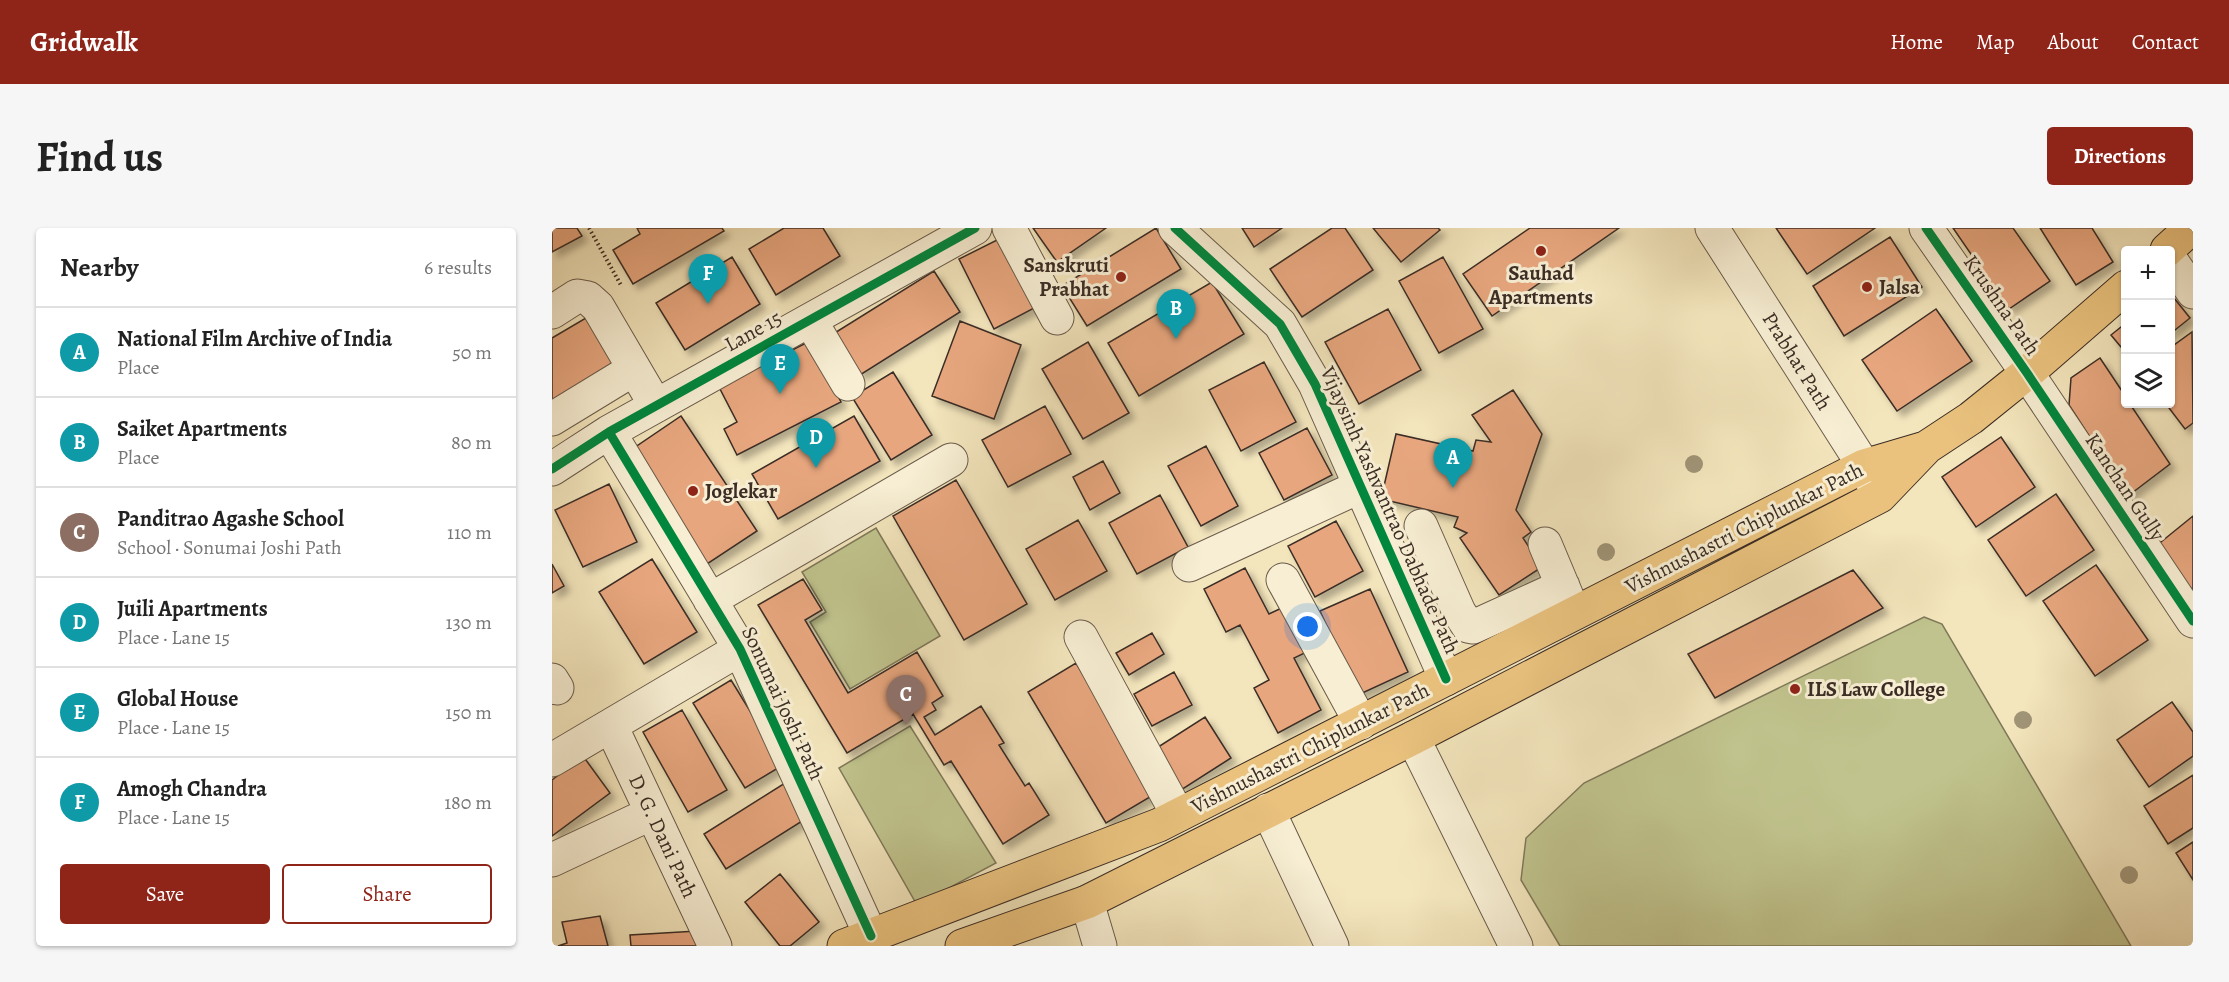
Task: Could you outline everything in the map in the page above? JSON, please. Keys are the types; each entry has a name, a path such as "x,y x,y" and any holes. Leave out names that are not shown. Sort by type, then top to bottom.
{"main road":[{"path":"2171,246 2191,228"},
{"name":"Vishnushastri Chiplunkar Path","path":"962,946 1087,902 1413,738 1880,496 1927,447 1971,418 2121,291"},
{"name":"Vishnushastri Chiplunkar Path","path":"857,941 1148,829 1446,680 1569,600 1864,466 1927,447"}],"street":[{"name":"Lane 15","path":"557,454 609,432 975,228"},
{"path":"1009,228 1057,318"},
{"name":"Vijaysinh Yashvantrao Dabhade Path","path":"1175,228 1281,324 1315,384 1446,680"},
{"name":"Prabhat Path","path":"1712,228 1864,466 1880,496"},
{"name":"Krushna Path","path":"1926,228 2027,373"},
{"path":"2175,266 2193,292"},
{"path":"552,312 577,296 588,298 598,307 656,406"},
{"path":"810,320 848,384"},
{"path":"552,419 634,369"},
{"name":"Kanchan Gully","path":"2027,373 2193,621"},
{"name":"Sonumai Joshi Path","path":"609,432 740,650 857,941"},
{"path":"710,600 951,460"},
{"path":"1189,565 1360,486"},
{"path":"1421,526 1459,612 1468,626 1473,627 1569,600 1545,544"},
{"path":"1283,580 1361,723"},
{"path":"1081,637 1178,815"},
{"path":"552,760 740,650"},
{"name":"D. G. Dani Path","path":"610,726 715,946"},
{"path":"1413,738 1516,946"},
{"path":"1268,810 1332,946"},
{"path":"552,860 652,813"},
{"path":"1087,902 1100,946"}],"green space":[{"path":"876,528 940,636 850,689 810,622 826,612 802,572"},
{"path":"1924,617 1942,624 2131,946 1560,946 1521,880 1526,838 1584,783"},
{"path":"910,726 996,863 917,905 839,768"}],"building":[{"path":"552,228 577,228 582,236 552,252"},
{"path":"637,228 722,228 724,231 633,284 613,250 640,234"},
{"path":"784,228 823,228 840,256 776,295 749,249"},
{"path":"1033,228 1106,228 1057,262"},
{"name":"Sanskruti Prabhat","path":"1156,228 1181,269 1087,326 1062,286"},
{"path":"1242,228 1282,228 1254,247"},
{"path":"1332,228 1345,228 1373,270 1302,317 1270,269"},
{"path":"1373,228 1438,228 1440,230 1401,262"},
{"name":"Sauhad Apartments","path":"1530,228 1619,228 1492,316 1463,274"},
{"path":"1776,228 1875,228 1807,274"},
{"path":"1953,228 2013,228 2050,281 2009,309"},
{"path":"2040,228 2092,228 2113,262 2076,285"},
{"path":"1005,236 1040,305 994,329 959,259"},
{"name":"Jalsa","path":"1890,237 1922,287 1844,336 1813,286"},
{"path":"732,257 760,304 685,350 656,303"},
{"path":"1443,257 1483,329 1439,353 1399,281"},
{"path":"934,271 960,312 860,375 833,334"},
{"path":"1212,282 1244,334 1139,396 1108,343"},
{"path":"2175,299 2190,318 2175,330"},
{"path":"1388,309 1421,370 1359,404 1325,342"},
{"path":"1936,309 1972,361 1897,411 1862,360"},
{"path":"596,312 624,369 552,410 552,338"},
{"path":"960,321 1021,345 994,419 932,396"},
{"path":"2121,327 2121,347 2111,335"},
{"path":"2192,332 2193,423 2185,429 2169,408 2175,408 2175,344"},
{"path":"810,341 841,402 737,455 724,429 737,422 719,387"},
{"path":"1088,342 1129,413 1083,439 1042,369"},
{"path":"2100,358 2121,390 2121,408 2133,408 2170,464 2128,496 2069,405 2071,378"},
{"path":"1264,362 1296,422 1241,451 1209,390"},
{"path":"893,372 932,435 891,460 852,397"},
{"path":"1513,390 1542,434 1516,510 1531,532 1523,538 1542,567 1499,595 1460,538 1467,533 1454,527 1458,517 1381,499 1396,434 1473,451 1476,440 1491,442 1472,415"},
{"path":"1045,406 1071,454 1008,487 982,440"},
{"name":"Joglekar","path":"681,416 757,531 704,566 628,452"},
{"path":"854,416 880,461 778,519 752,474"},
{"path":"1307,428 1332,475 1284,500 1259,453"},
{"path":"2001,437 2035,487 1976,527 1942,477"},
{"path":"1206,446 1238,506 1201,526 1168,466"},
{"path":"1103,461 1120,493 1090,510 1073,477"},
{"path":"956,480 1027,604 964,640 893,516"},
{"path":"609,484 637,542 583,567 555,510"},
{"path":"2056,494 2094,550 2026,596 1988,540"},
{"path":"1160,495 1188,547 1137,574 1109,523"},
{"path":"2193,516 2193,591 2156,546"},
{"path":"1078,520 1107,571 1055,600 1026,549"},
{"path":"1336,521 1363,571 1315,597 1288,546"},
{"path":"652,559 697,632 644,664 599,592"},
{"path":"552,564 564,586 552,593"},
{"path":"2096,565 2148,640 2095,676 2043,601"},
{"path":"1245,568 1269,614 1290,604 1313,649 1294,658 1321,710 1278,733 1254,688 1269,680 1240,625 1226,632 1204,589"},
{"path":"1853,570 1883,608 1715,698 1688,654"},
{"path":"803,579 822,610 805,620 848,693 917,652 943,696 932,703 936,710 924,717 935,735 981,706 1004,743 999,745 1025,786 1029,783 1049,815 1003,844 951,761 944,765 913,714 847,753 758,605"},
{"path":"1370,589 1408,672 1358,695 1320,611"},
{"path":"1152,633 1164,654 1129,675 1116,653"},
{"path":"1076,663 1155,794 1106,823 1028,692"},
{"path":"1174,672 1192,705 1152,726 1134,694"},
{"path":"731,680 783,765 745,788 693,703"},
{"path":"2172,702 2193,732 2193,756 2149,787 2117,740"},
{"path":"682,710 727,790 688,812 643,732"},
{"path":"1205,717 1231,758 1181,790 1155,749"},
{"path":"583,756 610,793 552,836 552,780"},
{"path":"2193,775 2193,828 2168,844 2144,806"},
{"path":"785,783 807,818 726,869 704,834"},
{"path":"2193,842 2193,880 2176,853"},
{"path":"780,874 819,922 790,946 780,946 745,902"},
{"path":"600,916 608,946 558,946 567,943 562,922"},
{"path":"697,931 698,946 631,946 630,935"}],"cycle path":[{"path":"552,469 609,432 975,228"},
{"path":"1175,228 1280,324 1315,384 1446,679"},
{"path":"1926,228 2027,373 2193,621"},
{"path":"609,432 740,649 871,936"}],"place":[{"name":"Sauhad Apartments","path":"1541,251"},
{"name":"Sanskruti Prabhat","path":"1121,277"},
{"name":"Jalsa","path":"1867,287"},
{"name":"Amogh Chandra","path":"708,304"},
{"name":"Saiket Apartments","path":"1176,339"},
{"name":"Global House","path":"780,394"},
{"name":"Juili Apartments","path":"816,468"},
{"name":"National Film Archive of India","path":"1453,488"},
{"name":"Joglekar","path":"693,491"},
{"name":"ILS Law College","path":"1795,689"},
{"name":"Panditrao Agashe School","path":"906,725"}]}
